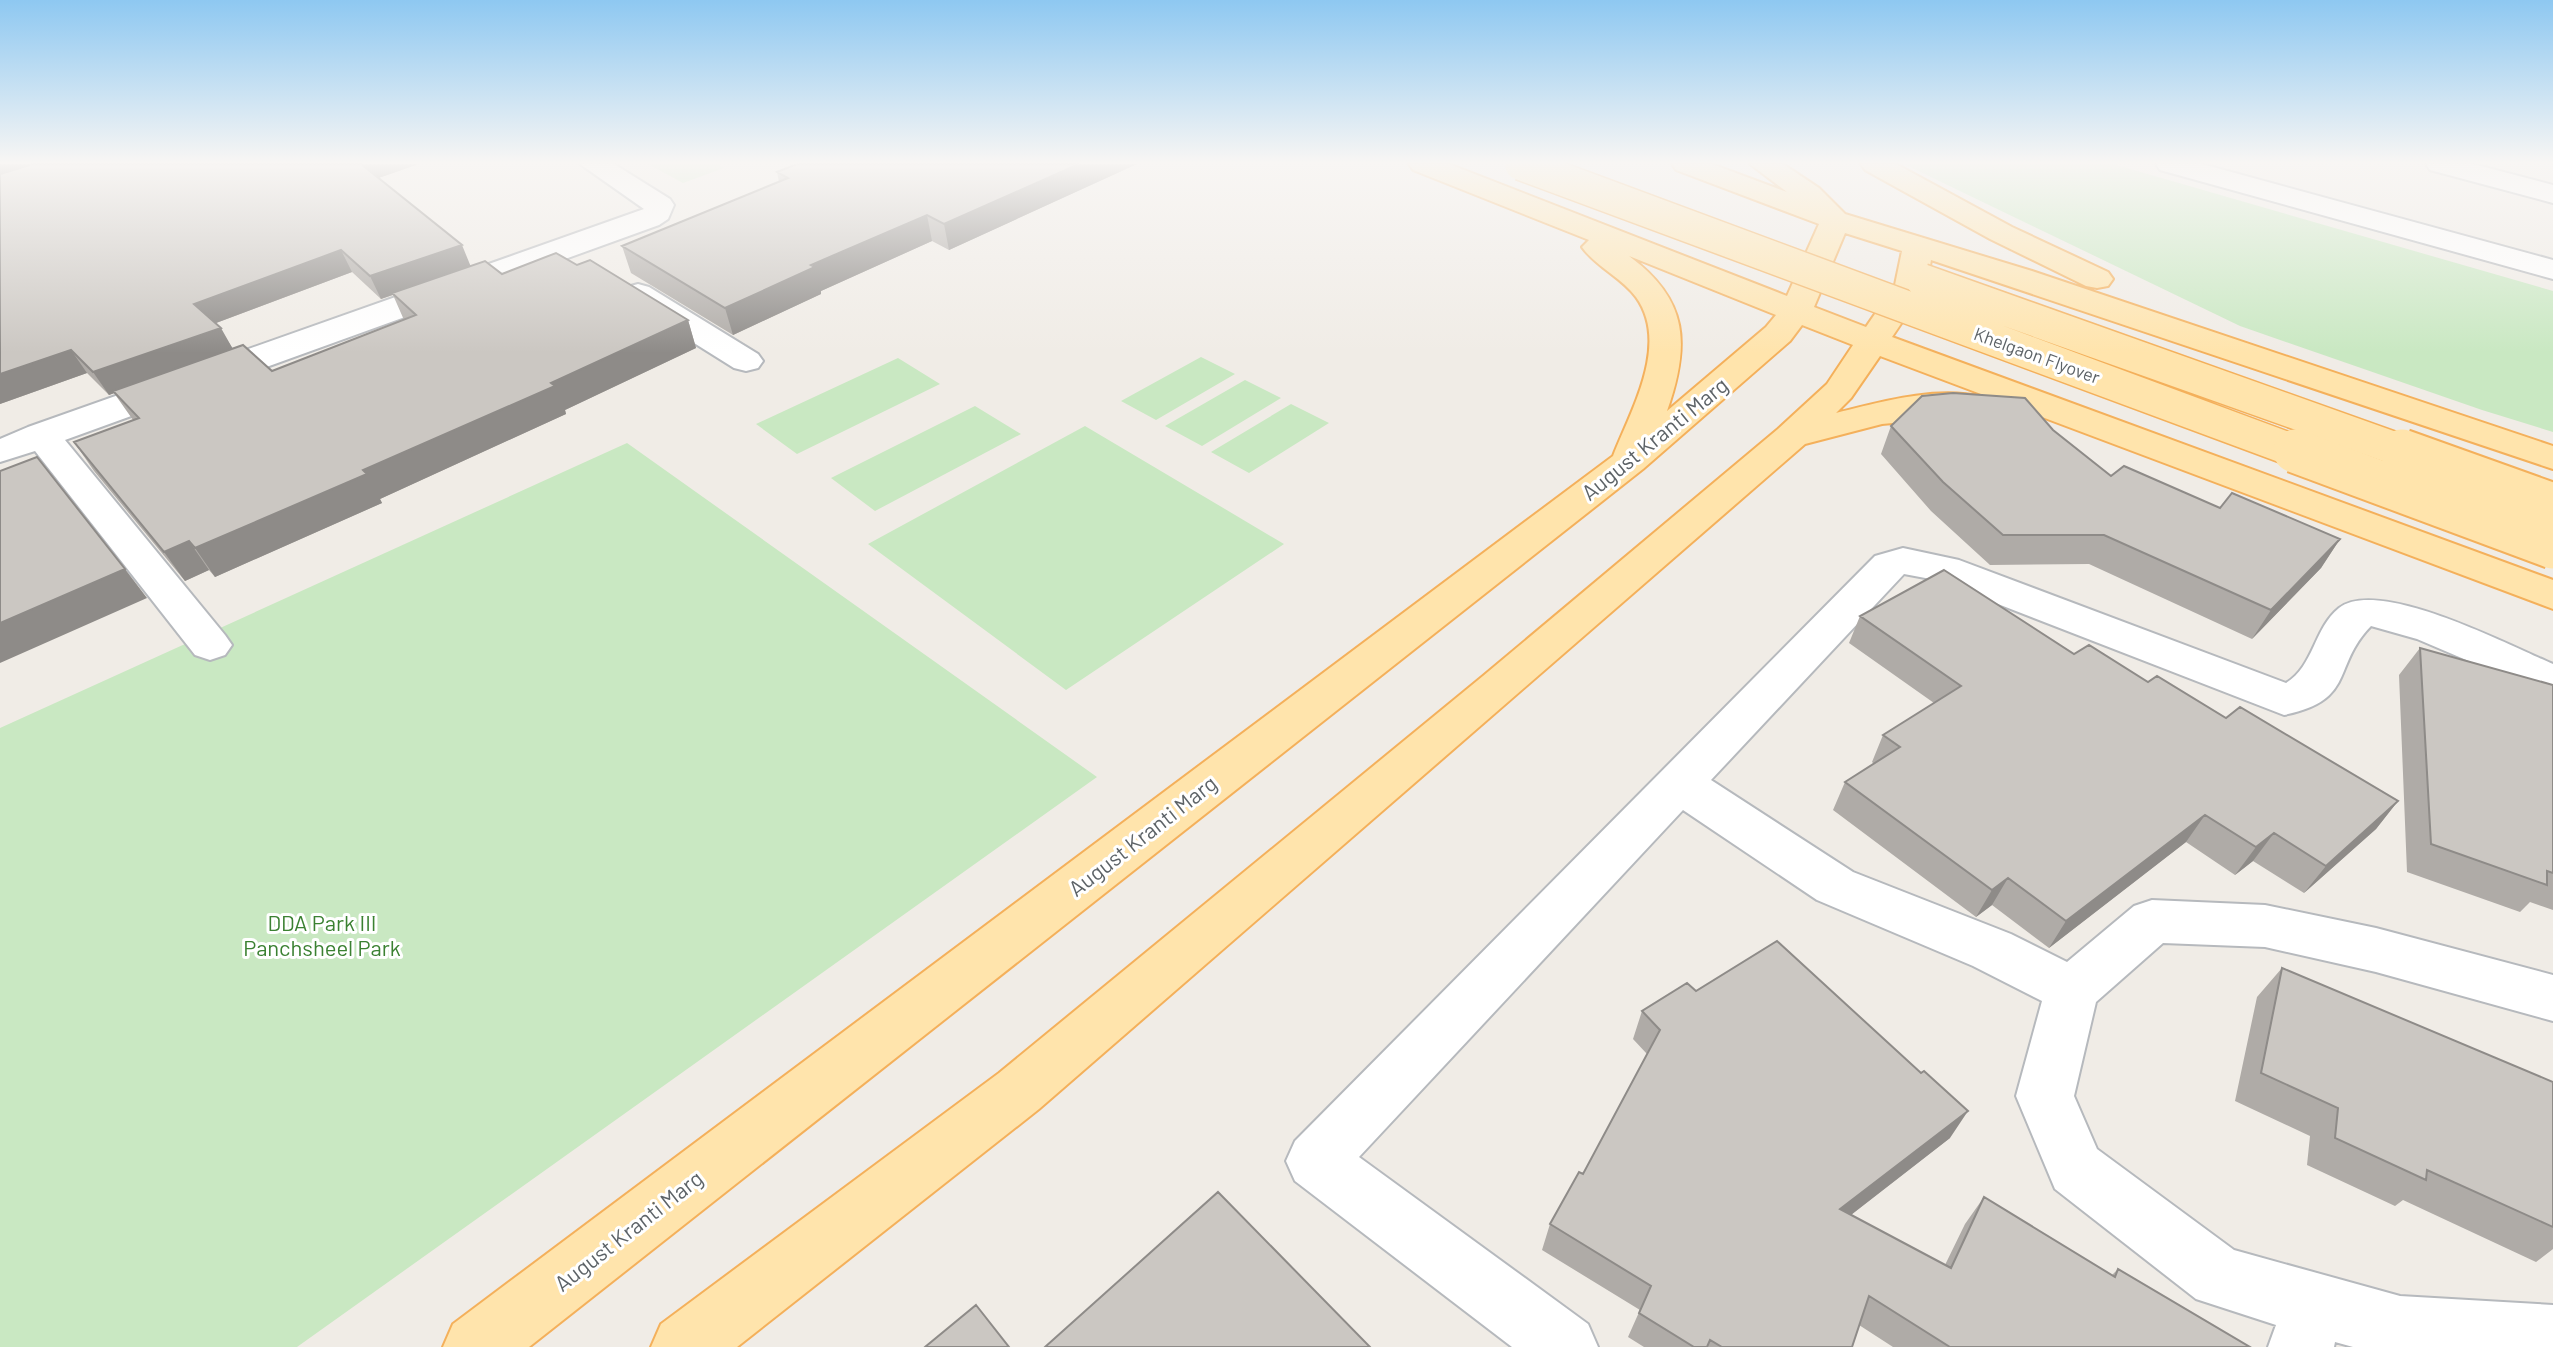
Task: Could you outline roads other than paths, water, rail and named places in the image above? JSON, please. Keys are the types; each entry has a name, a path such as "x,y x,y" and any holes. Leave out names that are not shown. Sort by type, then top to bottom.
{"main road":[{"path":"1562,227 1621,263 1644,283 1666,321 1667,359 1630,461"},
{"path":"1587,227 1872,341 2553,595"},
{"name":"Khelgaon Flyover","path":"1690,227 2553,547"},
{"name":"Khelgaon Flyover","path":"1775,227 2553,505"},
{"name":"August Kranti Marg","path":"476,1347 1630,461 1769,341 1797,310 1832,227"},
{"path":"1858,227 2553,458"},
{"path":"684,1347 1019,1091 1791,437 1839,391 1911,285 1918,245 1907,227"},
{"path":"1992,227 2276,365"},
{"path":"1791,437 1856,417 1938,405 2055,409"},
{"path":"2453,557 2398,531 2360,501 2341,472 2345,448 2368,432 2407,426 2458,431 2512,445"}],"street":[{"path":"0,451 626,227"},
{"path":"2397,227 2553,270"},
{"path":"564,248 746,361"},
{"path":"41,435 210,645"},
{"path":"1565,1347 1316,1161 1889,565 1903,561 1945,569 2284,699 2297,699 2309,693 2347,627 2358,614 2370,612 2412,623 2553,682"},
{"path":"1679,783 1835,886 1992,950 2072,990"},
{"path":"2553,998 2376,950 2265,926 2152,921 2072,990 2045,1096 2076,1169 2218,1277 2309,1326 2400,1328 2553,1338"}],"park label":[{"name":"DDA Park III Panchsheel Park","path":"322,934"}]}
